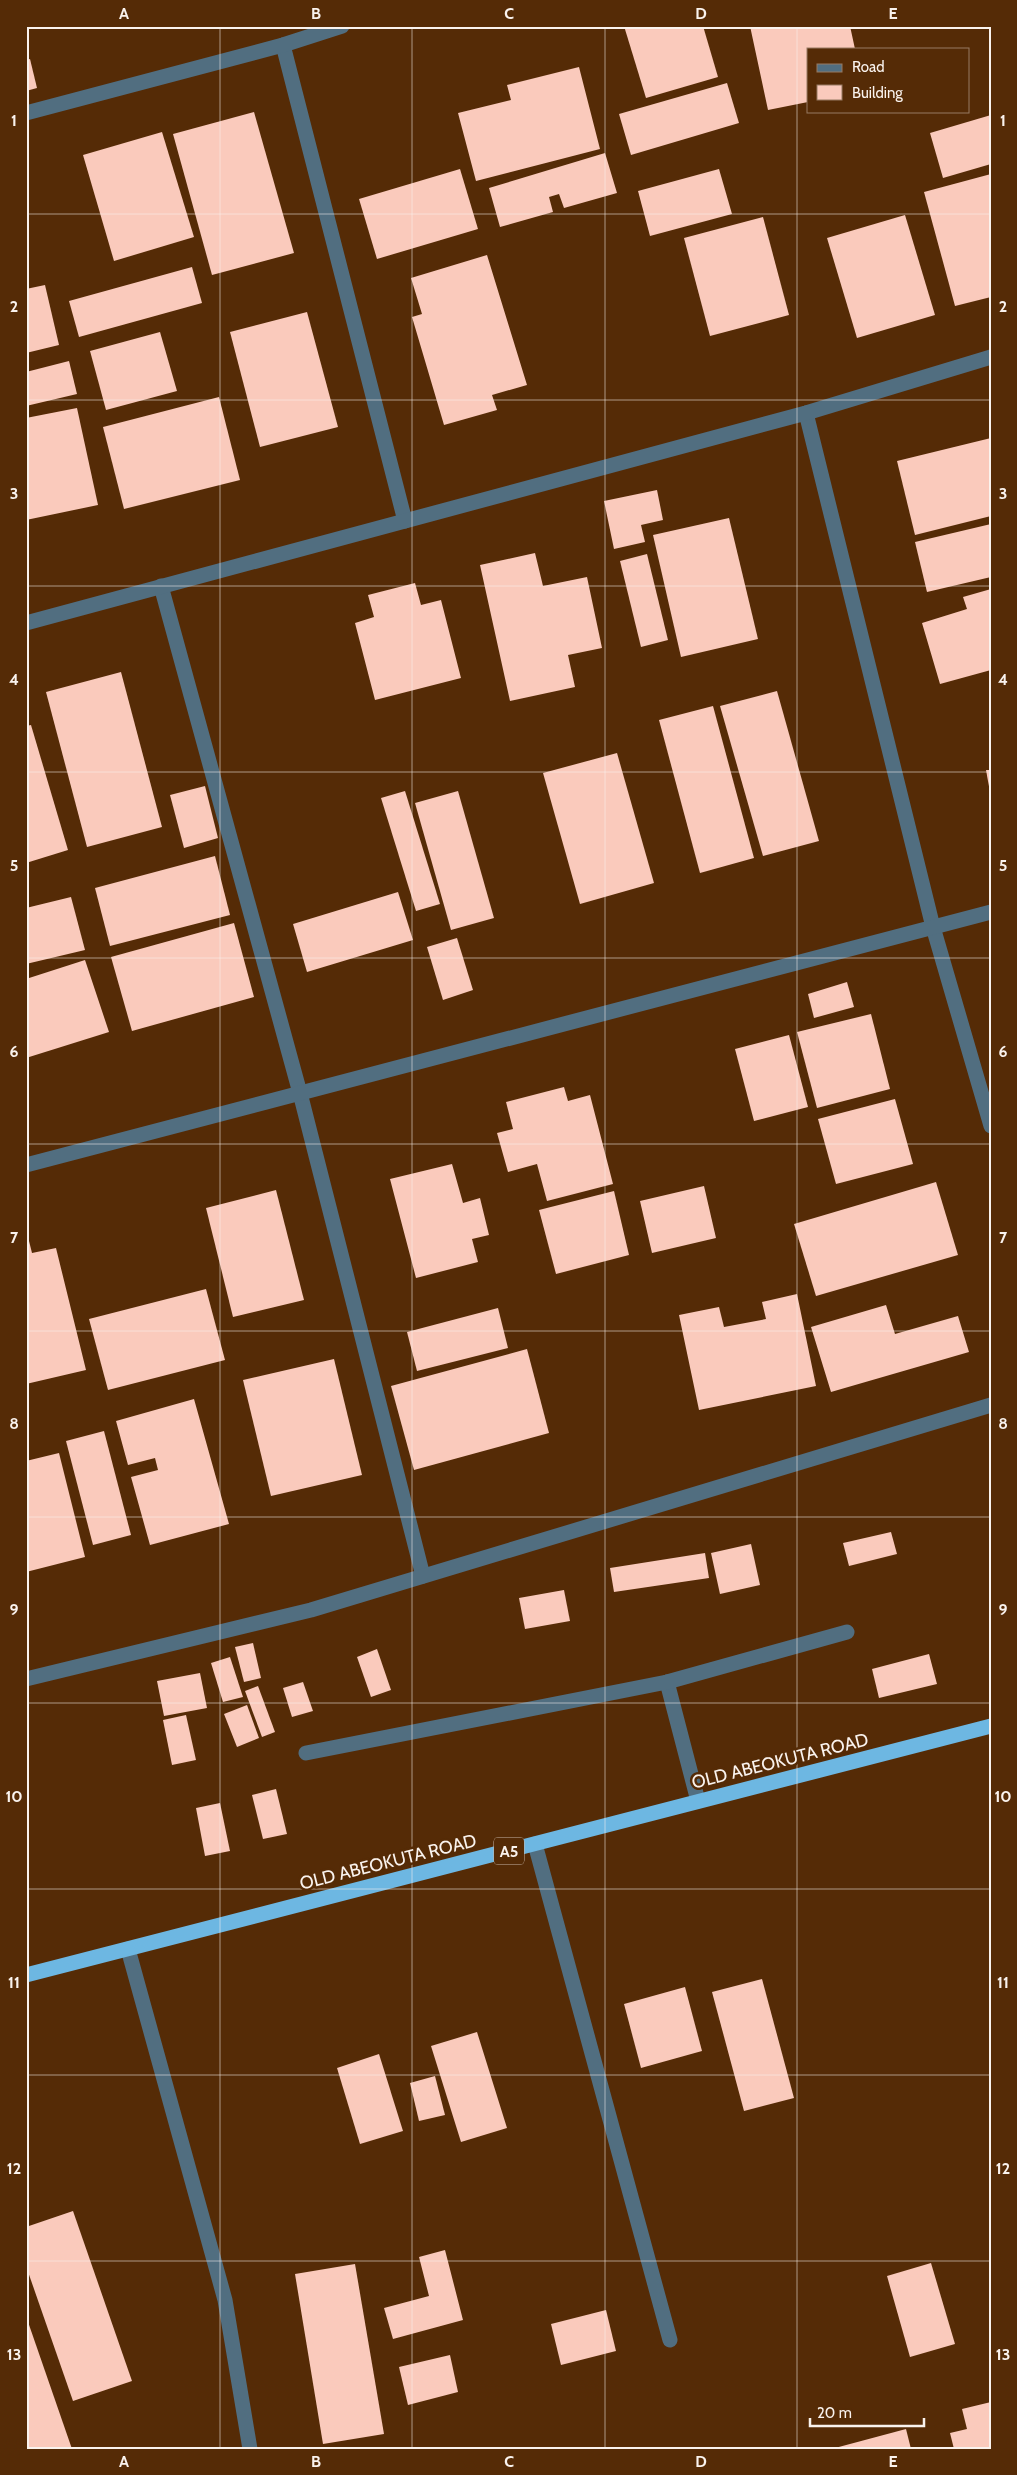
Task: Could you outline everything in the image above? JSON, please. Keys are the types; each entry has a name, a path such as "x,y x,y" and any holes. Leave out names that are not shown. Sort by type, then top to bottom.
{"highway":[{"name":"OLD ABEOKUTA ROAD","path":"26,1975 991,1726"}],"street":[{"path":"26,113 283,45 321,29 342,26"},
{"path":"283,45 405,521"},
{"path":"26,623 806,413 991,357"},
{"path":"806,413 933,927 991,1126"},
{"path":"161,586 300,1093 423,1576"},
{"path":"26,1165 991,912"},
{"path":"26,1679 311,1610 991,1405"},
{"path":"306,1753 667,1682 847,1632"},
{"path":"667,1682 698,1802"},
{"path":"535,1844 670,2340"},
{"path":"128,1949 225,2300 250,2449"}],"building":[{"path":"624,26 703,26 718,77 646,98"},
{"path":"750,26 850,26 855,48 807,48 807,102 768,110"},
{"path":"30,59 37,88 26,91 26,60"},
{"path":"579,67 600,149 476,181 458,113 511,100 507,85"},
{"path":"727,83 739,123 631,155 619,114"},
{"path":"254,112 294,253 212,275 173,134"},
{"path":"991,115 991,164 943,178 930,133"},
{"path":"162,132 194,237 114,261 83,155"},
{"path":"605,153 617,193 564,208 559,194 549,197 553,212 500,227 489,188"},
{"path":"460,169 478,229 377,259 359,199"},
{"path":"719,169 732,214 650,236 638,191"},
{"path":"991,174 991,297 955,306 924,192"},
{"path":"905,215 935,315 857,338 827,238"},
{"path":"763,217 789,315 710,336 684,238"},
{"path":"487,255 527,385 492,395 497,410 444,425 412,317 422,314 411,278"},
{"path":"192,267 202,303 79,337 69,301"},
{"path":"45,285 59,345 26,353 26,289"},
{"path":"307,312 338,427 260,447 230,332"},
{"path":"160,332 177,391 106,410 90,351"},
{"path":"69,361 77,394 26,406 26,372"},
{"path":"219,397 240,480 124,509 103,427"},
{"path":"77,408 98,505 26,520 26,418"},
{"path":"991,438 991,516 915,535 897,461"},
{"path":"657,490 663,520 641,525 645,542 614,549 604,501"},
{"path":"729,518 758,639 681,657 653,535"},
{"path":"991,524 991,577 927,592 915,542"},
{"path":"535,553 543,586 587,577 602,648 568,655 575,687 510,701 480,565"},
{"path":"647,554 668,640 641,647 620,561"},
{"path":"415,583 421,605 441,600 461,678 375,700 355,623 374,617 368,595"},
{"path":"991,589 991,670 940,684 922,623 967,609 963,597"},
{"path":"121,672 162,827 87,847 46,692"},
{"path":"777,691 819,841 763,856 720,706"},
{"path":"713,706 754,858 700,873 659,720"},
{"path":"31,725 68,850 26,863 26,726"},
{"path":"617,753 654,883 580,904 543,773"},
{"path":"986,770 991,770 991,792 990,792"},
{"path":"205,786 218,838 184,848 170,795"},
{"path":"405,791 440,904 416,911 381,798"},
{"path":"458,791 494,918 451,930 415,803"},
{"path":"215,856 230,915 110,946 95,888"},
{"path":"398,892 413,940 307,972 293,924"},
{"path":"71,897 85,950 26,964 26,908"},
{"path":"234,923 254,997 132,1031 111,957"},
{"path":"457,938 473,990 443,1000 427,947"},
{"path":"85,960 109,1032 26,1058 26,979"},
{"path":"847,982 854,1007 814,1018 808,994"},
{"path":"871,1014 890,1089 817,1108 797,1032"},
{"path":"789,1035 808,1107 754,1121 735,1049"},
{"path":"564,1087 568,1101 590,1095 613,1184 547,1201 537,1164 508,1172 497,1133 513,1129 506,1102"},
{"path":"895,1099 913,1164 836,1184 818,1119"},
{"path":"452,1164 463,1203 480,1198 489,1235 472,1239 478,1262 416,1278 390,1179"},
{"path":"936,1182 958,1255 816,1296 794,1224"},
{"path":"704,1186 716,1238 652,1253 640,1201"},
{"path":"276,1190 304,1300 233,1317 206,1208"},
{"path":"614,1191 629,1255 556,1274 539,1210"},
{"path":"26,1237 28,1237 32,1253 56,1248 86,1370 26,1384"},
{"path":"206,1289 225,1360 108,1390 89,1319"},
{"path":"797,1294 816,1386 699,1410 679,1315 719,1307 724,1327 766,1319 762,1302"},
{"path":"886,1305 895,1334 958,1316 969,1352 831,1392 811,1327"},
{"path":"498,1308 508,1348 417,1371 407,1332"},
{"path":"527,1349 549,1433 414,1470 391,1386"},
{"path":"334,1359 362,1475 271,1496 243,1380"},
{"path":"194,1399 229,1524 150,1545 131,1477 158,1470 155,1458 128,1465 116,1421"},
{"path":"104,1431 131,1535 93,1545 66,1441"},
{"path":"59,1453 85,1557 26,1572 26,1461"},
{"path":"891,1532 897,1554 849,1566 843,1543"},
{"path":"751,1544 760,1585 720,1594 711,1553"},
{"path":"705,1553 709,1578 614,1592 610,1568"},
{"path":"564,1590 570,1621 525,1629 519,1598"},
{"path":"253,1643 261,1678 244,1682 235,1647"},
{"path":"377,1649 391,1690 371,1697 357,1657"},
{"path":"929,1654 937,1684 879,1698 872,1669"},
{"path":"230,1657 243,1697 223,1702 211,1663"},
{"path":"200,1673 207,1708 164,1716 157,1681"},
{"path":"303,1682 313,1711 292,1717 283,1688"},
{"path":"258,1686 275,1732 262,1737 245,1691"},
{"path":"247,1705 259,1738 237,1747 224,1714"},
{"path":"186,1715 196,1760 172,1765 163,1720"},
{"path":"276,1789 287,1834 263,1839 252,1795"},
{"path":"220,1803 230,1851 205,1856 196,1808"},
{"path":"762,1979 794,2098 744,2111 712,1992"},
{"path":"685,1987 702,2051 641,2068 624,2004"},
{"path":"477,2032 507,2128 461,2142 431,2046"},
{"path":"379,2054 403,2131 360,2144 337,2068"},
{"path":"435,2076 445,2115 419,2121 410,2083"},
{"path":"73,2211 132,2381 73,2401 26,2266 26,2227"},
{"path":"445,2250 463,2320 393,2339 384,2308 429,2296 419,2257"},
{"path":"931,2263 955,2344 910,2357 887,2276"},
{"path":"355,2264 384,2434 323,2444 295,2274"},
{"path":"606,2310 616,2351 561,2365 551,2324"},
{"path":"27,2319 72,2449 26,2449"},
{"path":"450,2355 458,2392 408,2405 399,2367"},
{"path":"991,2402 991,2449 954,2449 950,2433 967,2429 962,2409"},
{"path":"906,2429 911,2449 835,2449 835,2448"}]}
